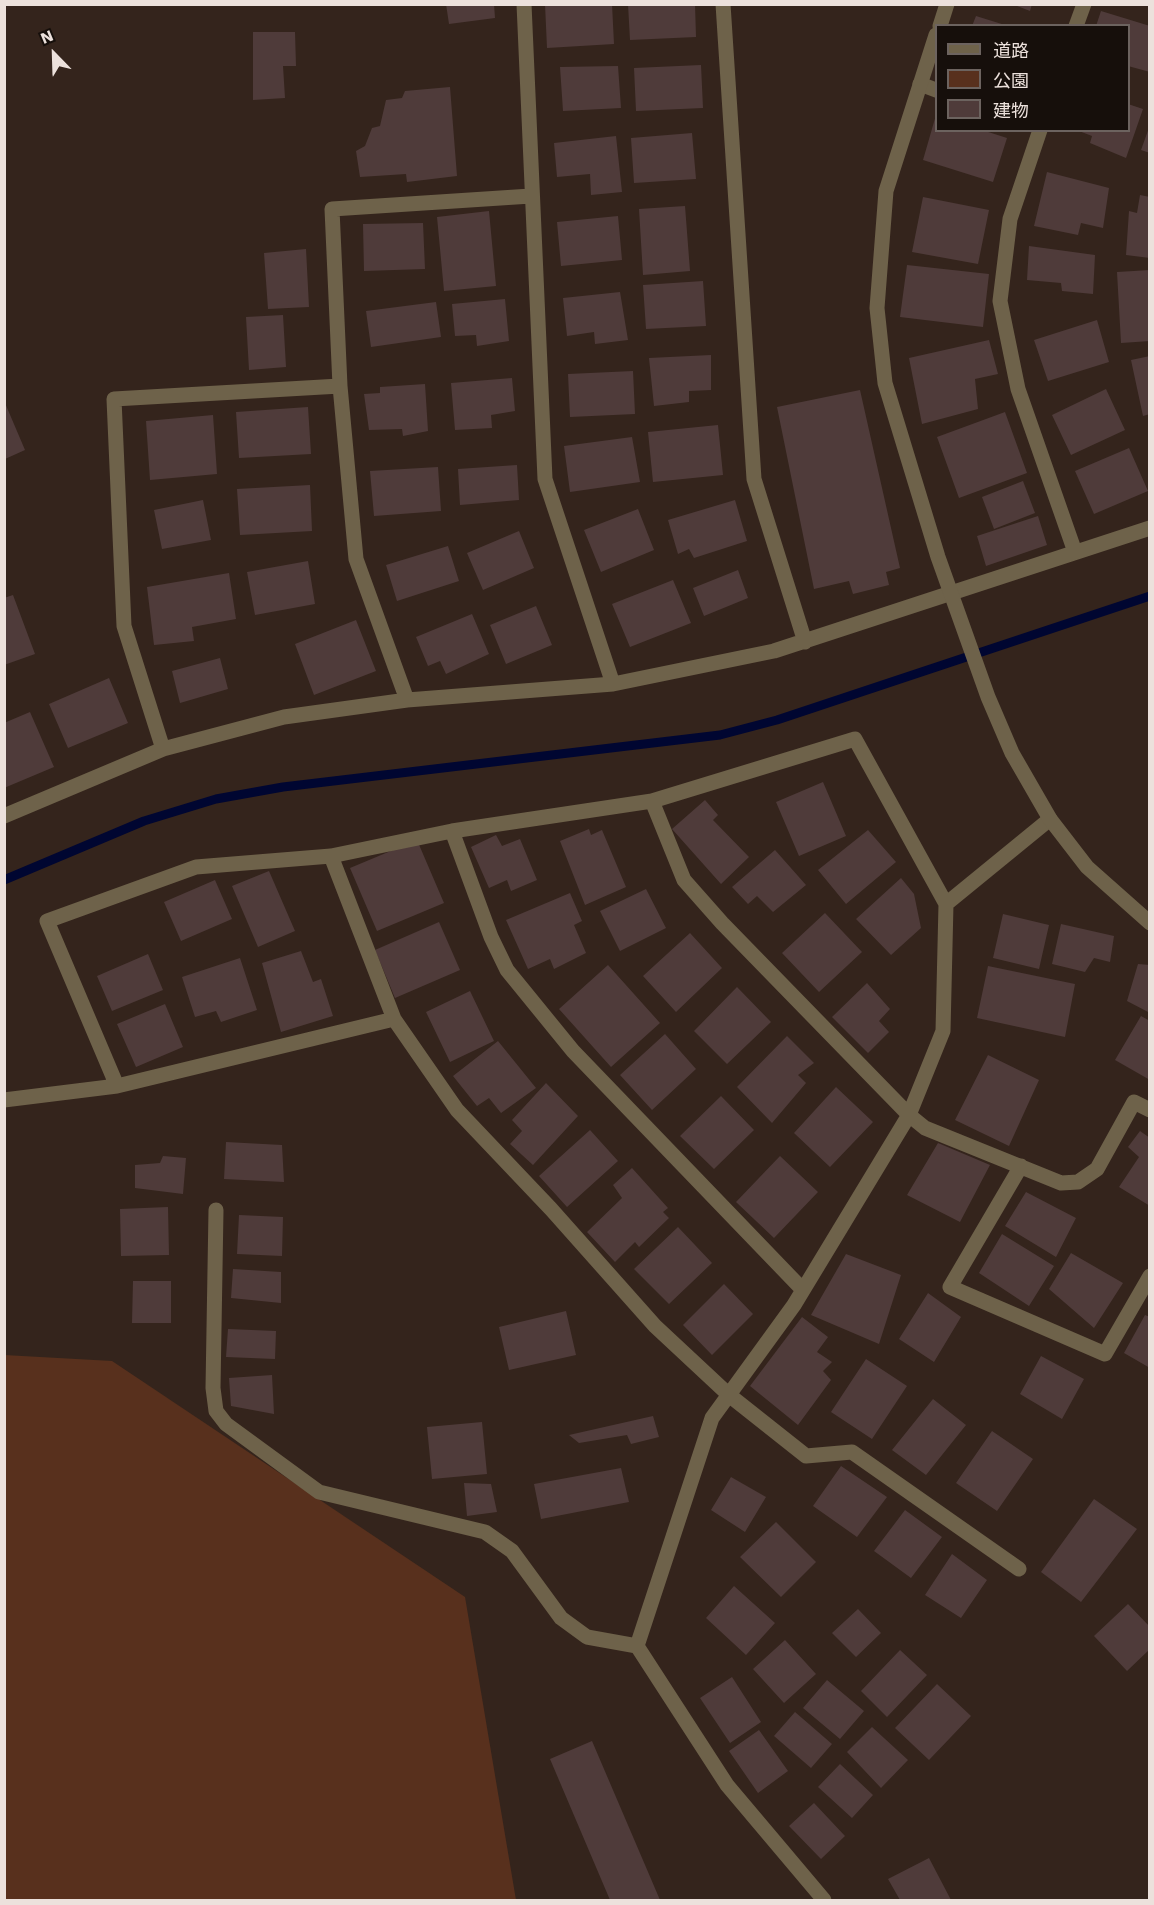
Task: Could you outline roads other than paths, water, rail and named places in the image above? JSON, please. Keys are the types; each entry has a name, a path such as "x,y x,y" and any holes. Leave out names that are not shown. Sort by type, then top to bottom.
{"street":[{"path":"525,4 531,195 545,479 613,684"},
{"path":"723,4 754,479 805,642"},
{"path":"941,24 947,4"},
{"path":"1077,24 1084,4"},
{"path":"935,38 886,191 877,308 885,383 938,556 988,697 1012,753 1050,819 1087,867 1149,923"},
{"path":"920,84 935,90"},
{"path":"1039,132 1010,219 1000,302 1018,389 1075,552"},
{"path":"406,700 356,559 340,386 332,209 531,195"},
{"path":"163,749 124,626 114,399 340,386"},
{"path":"4,816 163,749 284,717 406,700 613,684 774,651 1149,528"},
{"path":"117,1086 47,921 196,867 331,856 452,831 652,801 855,739 946,904 943,1031 909,1115 803,1290 712,1418 637,1646"},
{"path":"652,801 684,880 722,923 909,1115 925,1128 1022,1166 1060,1184 1078,1182 1096,1169 1134,1102 1149,1110"},
{"path":"946,904 1050,819"},
{"path":"452,831 491,937 507,970 573,1051 803,1290"},
{"path":"331,856 394,1019 457,1110 551,1209 655,1326 729,1395 806,1456 852,1452 1019,1569"},
{"path":"4,1100 117,1086 394,1019"},
{"path":"1022,1166 950,1287 1105,1354 1149,1276"},
{"path":"216,1210 213,1388 216,1411 226,1424 319,1492 485,1532 512,1551 561,1618 587,1637 637,1646 727,1785 824,1900"}],"waterway":[{"path":"4,880 144,821 216,799 283,787 720,735 777,720 1150,596"}]}
